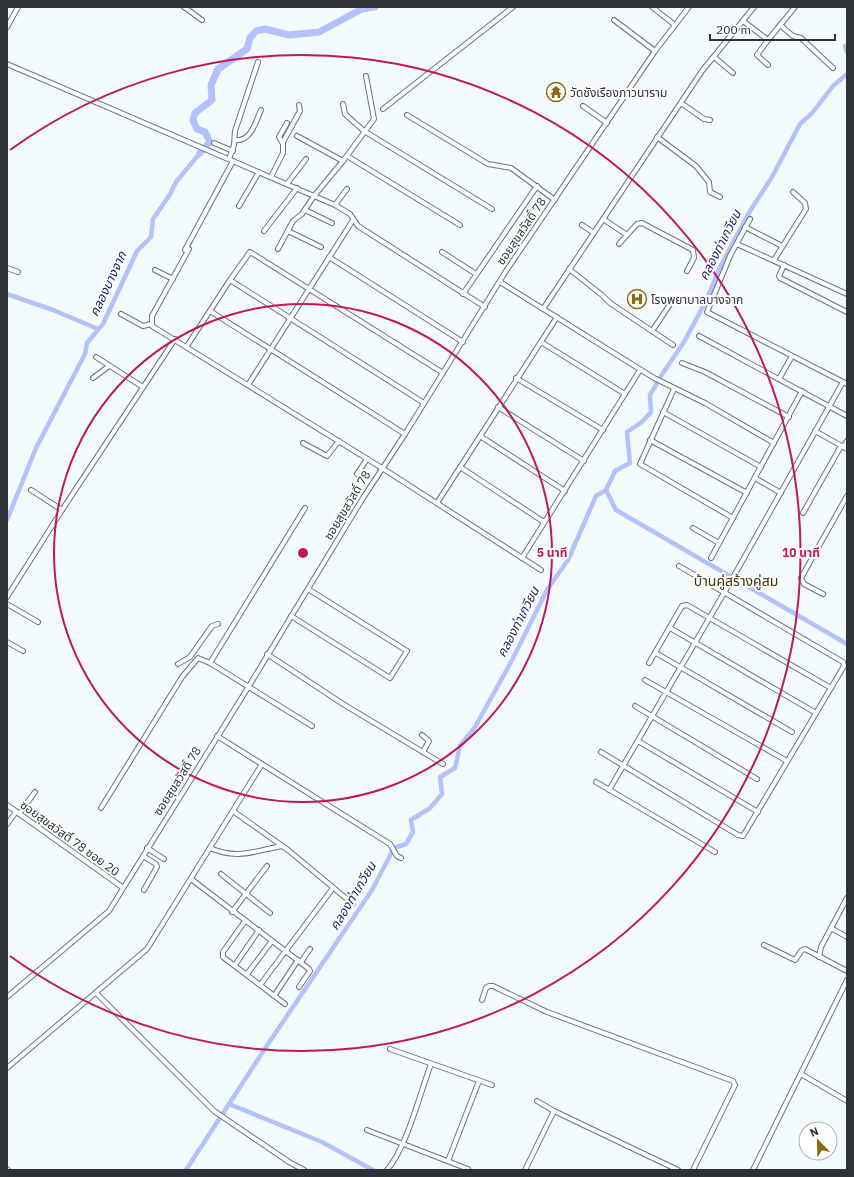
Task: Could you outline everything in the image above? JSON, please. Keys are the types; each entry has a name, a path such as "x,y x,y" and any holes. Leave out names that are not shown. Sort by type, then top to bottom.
{"street":[{"path":"7,27 18,7"},
{"path":"184,7 202,20"},
{"path":"383,109 513,7"},
{"path":"652,7 675,25"},
{"name":"ซอยสุขสวัสดิ์ 78","path":"7,997 109,911 122,887 249,686 267,654 382,468 405,434 500,282 655,51 689,7"},
{"path":"543,309 657,137 714,57 754,7"},
{"path":"768,65 757,55 795,7"},
{"path":"614,20 655,51"},
{"path":"743,21 768,40"},
{"path":"780,25 793,36 801,38 833,68"},
{"path":"714,57 733,73"},
{"path":"176,268 231,160 235,140 235,131 258,62"},
{"path":"7,64 297,188 335,206 350,214 358,226 484,307"},
{"path":"278,248 293,221 305,210 314,196 347,156 374,119 366,76"},
{"path":"681,103 704,118 710,120"},
{"path":"343,104 345,114 364,131 492,209"},
{"path":"271,177 283,153 283,144 300,111 299,105"},
{"path":"583,106 606,123"},
{"path":"235,140 242,140 250,133 261,110"},
{"path":"407,115 484,161 493,165 511,168 555,200"},
{"path":"283,144 279,137 286,123"},
{"path":"297,136 343,161"},
{"path":"657,137 696,166 709,182 710,192 720,197"},
{"path":"214,143 233,150"},
{"path":"347,156 460,225"},
{"path":"287,184 306,159"},
{"path":"240,206 259,172"},
{"path":"463,294 537,186"},
{"path":"264,231 297,188"},
{"path":"335,206 347,188"},
{"path":"774,260 806,208 805,203 793,192"},
{"path":"305,210 332,223"},
{"path":"603,219 627,235"},
{"path":"609,790 710,618 829,406 845,383 707,311 750,219"},
{"path":"248,385 354,220"},
{"path":"619,244 637,224 642,223 693,250 694,258 687,271"},
{"path":"582,225 594,233"},
{"path":"745,227 782,246"},
{"path":"288,231 321,247"},
{"path":"737,244 847,294"},
{"path":"151,324 152,316 189,249"},
{"path":"188,346 230,280 250,252 443,373"},
{"path":"442,252 476,274"},
{"path":"329,258 463,342"},
{"path":"784,265 779,276 780,278 847,312"},
{"path":"7,268 18,272"},
{"path":"569,269 610,303 673,345"},
{"path":"155,270 173,279"},
{"path":"230,280 424,403"},
{"path":"500,282 640,370 705,403 774,442"},
{"path":"652,331 673,300"},
{"path":"210,311 405,434"},
{"path":"121,314 143,326 151,324 188,346 541,570"},
{"path":"437,503 516,378 557,318"},
{"path":"699,336 847,416"},
{"path":"7,597 62,510 175,339"},
{"path":"541,342 625,394"},
{"path":"779,379 792,356"},
{"path":"96,357 143,387"},
{"path":"682,363 705,372 789,417"},
{"path":"93,378 109,366"},
{"path":"522,558 640,370"},
{"path":"516,378 603,430"},
{"path":"674,388 640,462 640,465 733,518"},
{"path":"712,558 802,392"},
{"path":"498,407 584,461"},
{"path":"663,412 760,467"},
{"path":"815,431 844,448"},
{"path":"480,436 565,491"},
{"path":"650,440 747,493"},
{"path":"303,443 327,456 339,441"},
{"path":"803,513 847,441"},
{"path":"356,474 367,459"},
{"path":"460,467 544,522"},
{"path":"755,478 780,493"},
{"path":"31,490 62,510"},
{"path":"823,594 804,584 801,578 847,496"},
{"path":"210,663 305,508"},
{"path":"692,528 719,543"},
{"path":"601,752 738,835 743,836 844,666 844,662 679,566"},
{"path":"291,616 390,678 407,651 308,589"},
{"path":"7,604 38,622"},
{"path":"649,663 685,604 831,688"},
{"path":"178,664 187,660 194,653 212,626 218,624"},
{"path":"670,628 816,713"},
{"path":"7,642 23,651"},
{"path":"656,652 792,732"},
{"path":"194,653 198,658 210,663 249,686 312,726"},
{"path":"267,654 343,704 443,764"},
{"path":"101,808 180,679 198,658"},
{"path":"645,680 787,761"},
{"path":"635,706 757,779"},
{"path":"422,735 429,741 423,752"},
{"path":"217,736 393,847 399,857"},
{"path":"638,741 758,812"},
{"path":"7,1068 147,949 262,764"},
{"path":"596,782 715,852"},
{"path":"7,824 36,792"},
{"name":"ซอยสุขสวัสดิ์ 78 ซอย 20","path":"7,805 122,887"},
{"path":"233,811 282,846 353,904"},
{"path":"210,848 227,855 239,855 282,846"},
{"path":"147,848 164,859"},
{"path":"143,856 156,864 157,867 144,890"},
{"path":"232,912 267,866"},
{"path":"221,874 270,913"},
{"path":"191,879 232,912 286,950 310,970 299,987"},
{"path":"260,985 333,888"},
{"path":"819,956 821,947 847,898"},
{"path":"245,921 222,954 285,1004"},
{"path":"831,928 847,938"},
{"path":"235,965 259,930"},
{"path":"247,974 272,941"},
{"path":"764,945 794,960 804,949 847,971"},
{"path":"274,996 299,961 310,949"},
{"path":"753,1170 847,980"},
{"path":"482,1000 486,988 493,986 547,1012 733,1081 735,1085 693,1170"},
{"path":"96,993 219,1115 289,1162 304,1170"},
{"path":"390,1049 492,1085"},
{"path":"387,1170 393,1163 402,1142 431,1064"},
{"path":"801,1074 847,1101"},
{"path":"448,1161 479,1081"},
{"path":"537,1101 554,1111 678,1170"},
{"path":"526,1170 554,1111"},
{"path":"367,1130 402,1142 468,1169"}],"waterway":[{"name":"คลองบางจาก","path":"200,153 210,142 205,132 197,129 193,120 195,113 212,100 211,85 218,69 247,49 250,38 256,31 265,29 289,35 319,32 362,9 375,7"},
{"name":"คลองท่าเกวียน","path":"847,45 845,46 847,52"},
{"name":"คลองท่าเกวียน","path":"186,1170 268,1044 372,890 394,848 406,844 413,832 411,820 430,808 442,794 440,777 455,768 460,746 475,727 511,662 547,590 568,560 596,496 606,490 615,471 630,463 627,432 642,422 651,412 650,395 684,342 707,299 719,269 750,211 772,177 800,124 813,112 833,86 847,74"},
{"name":"คลองบางจาก","path":"7,520 36,448 85,354 87,343 103,324 137,251 151,237 153,219 169,196 176,182 200,153"},
{"path":"7,294 53,310 98,329"},
{"path":"606,490 616,510 847,644"},
{"path":"229,1104 322,1142 373,1170"}],"place":[{"name":"วัดชังเรืองภาวนาราม","path":"556,92"},
{"name":"โรงพยาบาลบางจาก","path":"637,299"}],"district":[{"name":"บ้านคู่สร้างคู่สม","path":"736,581"}]}
